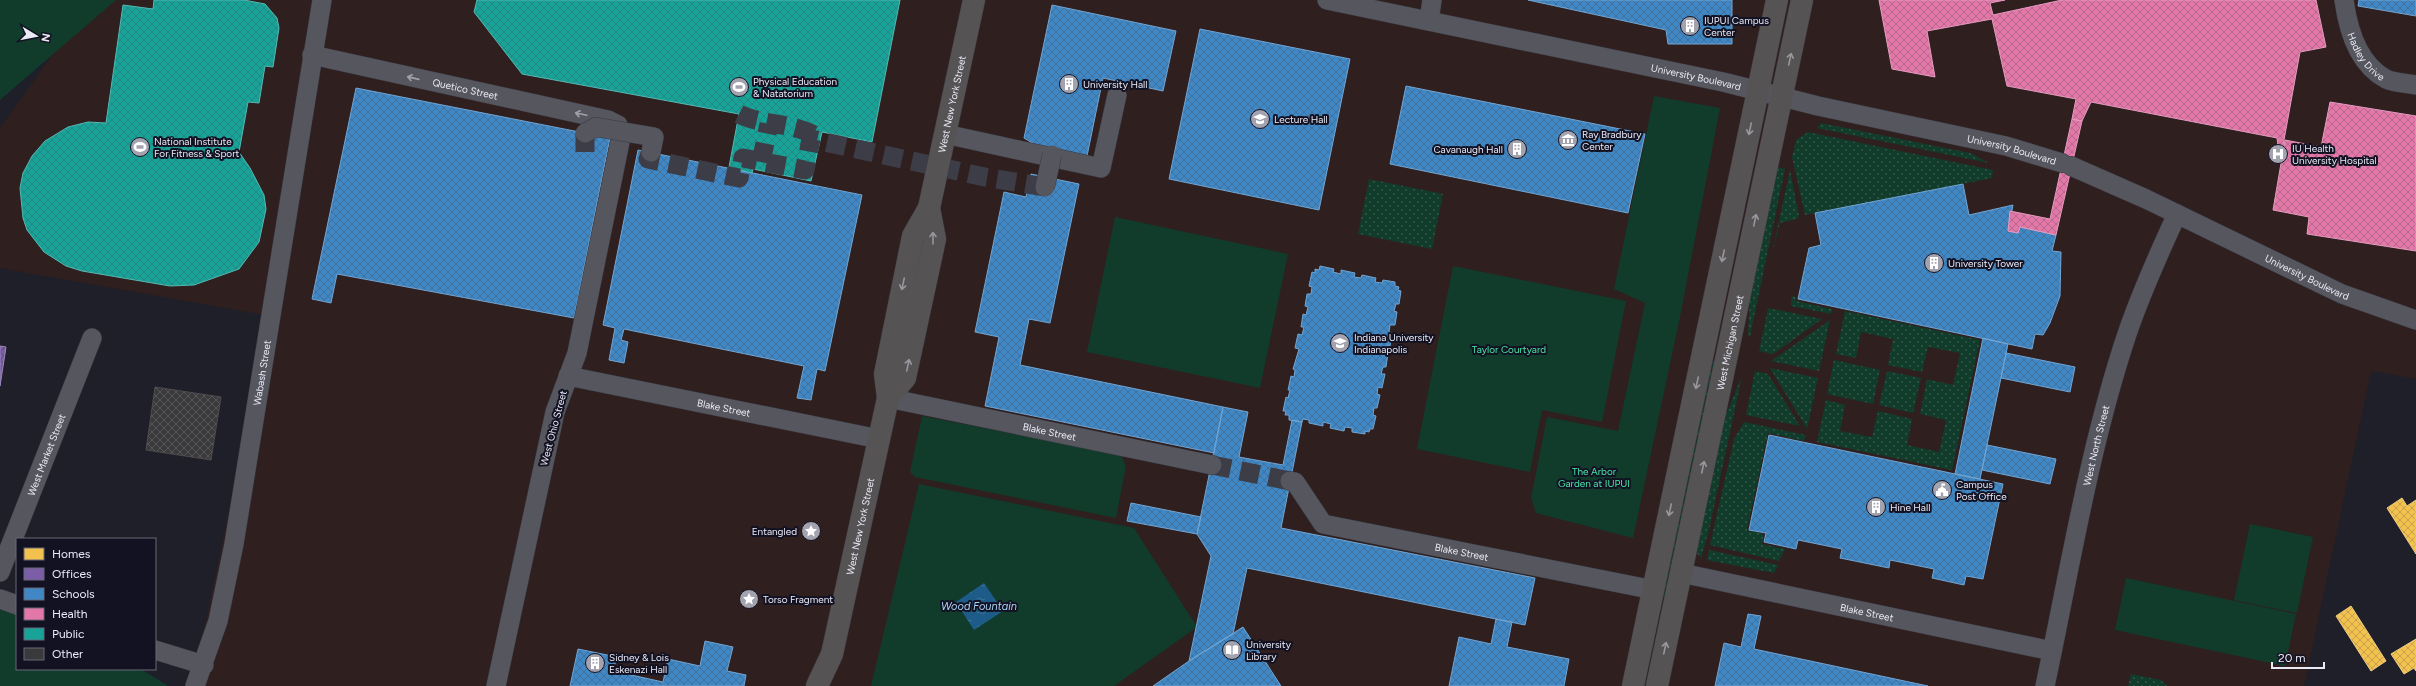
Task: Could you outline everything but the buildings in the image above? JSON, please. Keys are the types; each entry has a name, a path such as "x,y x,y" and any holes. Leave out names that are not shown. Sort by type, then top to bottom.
{"main road":[{"name":"West New York Street","path":"817,686 832,654 888,398 885,374 913,236 929,208 974,0"},
{"path":"1633,686 1777,0"},
{"name":"West Michigan Street","path":"1657,686 1802,0"},
{"name":"West New York Street","path":"832,654 835,686"}],"street":[{"path":"312,56 322,0"},
{"name":"University Boulevard","path":"1327,0 1723,82 1782,97 1999,144 2066,165 2178,214 2342,294 2416,320"},
{"path":"1429,21 1432,0"},
{"name":"Hadley Drive","path":"2344,0 2346,13 2359,56 2386,79 2416,85"},
{"name":"Quetico Street","path":"312,56 608,120 618,125"},
{"name":"Wabash Street","path":"196,686 218,621 236,531 312,56"},
{"path":"945,134 1101,168 1117,95"},
{"name":"West Ohio Street","path":"496,686 555,412 577,353 622,137 618,125"},
{"path":"585,133 596,127 654,137 651,152"},
{"path":"1045,188 1052,155"},
{"name":"West North Street","path":"2045,686 2093,459 2113,381 2127,333 2150,274 2178,214"},
{"name":"West Market Street","path":"0,572 92,338"},
{"name":"Blake Street","path":"568,376 879,439"},
{"name":"Blake Street","path":"888,398 1212,465"},
{"name":"Blake Street","path":"1290,481 1295,482 1323,524 1654,590"},
{"name":"Blake Street","path":"1681,573 2052,651"},
{"path":"0,600 16,605"},
{"path":"156,650 204,665"}],"shaded area":[{"name":"Indiana University Indianapolis","path":"92,0 2416,0 2416,379 2371,371 2304,686 192,686 270,316 0,268 0,128"}],"green space":[{"path":"0,0 116,0 0,100"},
{"name":"The Arbor Garden at IUPUI","path":"1654,96 1720,108 1680,317 1633,538 1536,513 1531,498 1547,417 1618,431 1645,303 1614,289"},
{"path":"1821,123 1970,153 1989,163 1817,128"},
{"path":"1808,132 1993,170 1992,178 1805,215 1792,157 1796,140"},
{"path":"1777,167 1785,169 1750,336 1748,336 1750,296"},
{"path":"1790,170 1799,216 1797,219 1780,223 1772,254"},
{"path":"1369,179 1443,194 1432,249 1358,234"},
{"path":"1115,217 1288,254 1260,388 1087,352"},
{"name":"Taylor Courtyard","path":"1453,266 1626,301 1602,422 1542,410 1530,472 1417,449"},
{"path":"1793,296 1796,297 1796,301 1832,309 1831,314 1791,306 1791,298"},
{"path":"1768,308 1822,319 1773,354 1759,351"},
{"path":"1845,311 1980,340 1952,470 1817,442 1826,400 1845,405 1840,431 1872,437 1878,411 1912,419 1907,445 1939,452 1946,420 1920,414 1927,379 1953,385 1960,353 1928,347 1922,372 1888,365 1893,339 1861,332 1856,358 1836,354"},
{"path":"1830,320 1819,371 1771,361"},
{"path":"1834,360 1880,370 1873,404 1827,394"},
{"path":"1714,361 1716,362 1667,599 1661,598 1711,363"},
{"path":"1770,368 1818,378 1807,429"},
{"path":"1755,371 1768,374 1800,426 1746,415"},
{"path":"1887,371 1921,378 1913,413 1879,405"},
{"path":"1742,376 1709,530 1701,558 1696,552 1723,422"},
{"path":"922,416 1121,455 1126,466 1116,518 915,477 910,472"},
{"path":"1744,422 1806,435 1804,441 1768,433 1747,530 1764,534 1762,544 1785,549 1779,561 1710,545 1734,439"},
{"path":"919,484 1134,528 1197,627 1114,686 871,686"},
{"path":"2250,524 2313,537 2297,613 2234,600"},
{"path":"1709,550 1778,565 1774,573 1707,560"},
{"path":"2126,578 2296,614 2285,666 2115,630"},
{"path":"0,607 16,614 16,670 143,670 168,686 0,686"},
{"path":"2131,674 2161,680 2167,686 2128,686"}],"water":[{"name":"Wood Fountain","path":"984,583 1003,611 974,630 956,602"}],"tunnel":[{"path":"739,114 759,121 804,130 813,134 820,140"},
{"path":"761,162 769,124"},
{"path":"585,133 585,156"},
{"path":"651,152 648,159 739,178 743,158 805,170 811,139 985,177 1045,187"},
{"path":"1212,465 1290,481"}],"place":[{"name":"IUPUI Campus Center","path":"1690,26"},
{"name":"University Hall","path":"1069,84"},
{"name":"Physical Education & Natatorium","path":"739,87"},
{"name":"Lecture Hall","path":"1260,119"},
{"name":"Ray Bradbury Center","path":"1568,140"},
{"name":"National Institute For Fitness & Sport","path":"140,147"},
{"name":"Cavanaugh Hall","path":"1517,149"},
{"name":"IU Health University Hospital","path":"2278,154"},
{"name":"University Tower","path":"1934,263"},
{"name":"Indiana University Indianapolis","path":"1340,343"},
{"name":"Campus Post Office","path":"1942,490"},
{"name":"Hine Hall","path":"1876,507"},
{"name":"Entangled","path":"811,531"},
{"name":"Torso Fragment","path":"749,599"},
{"name":"University Library","path":"1232,650"},
{"name":"Sidney & Lois Eskenazi Hall","path":"595,663"}]}
